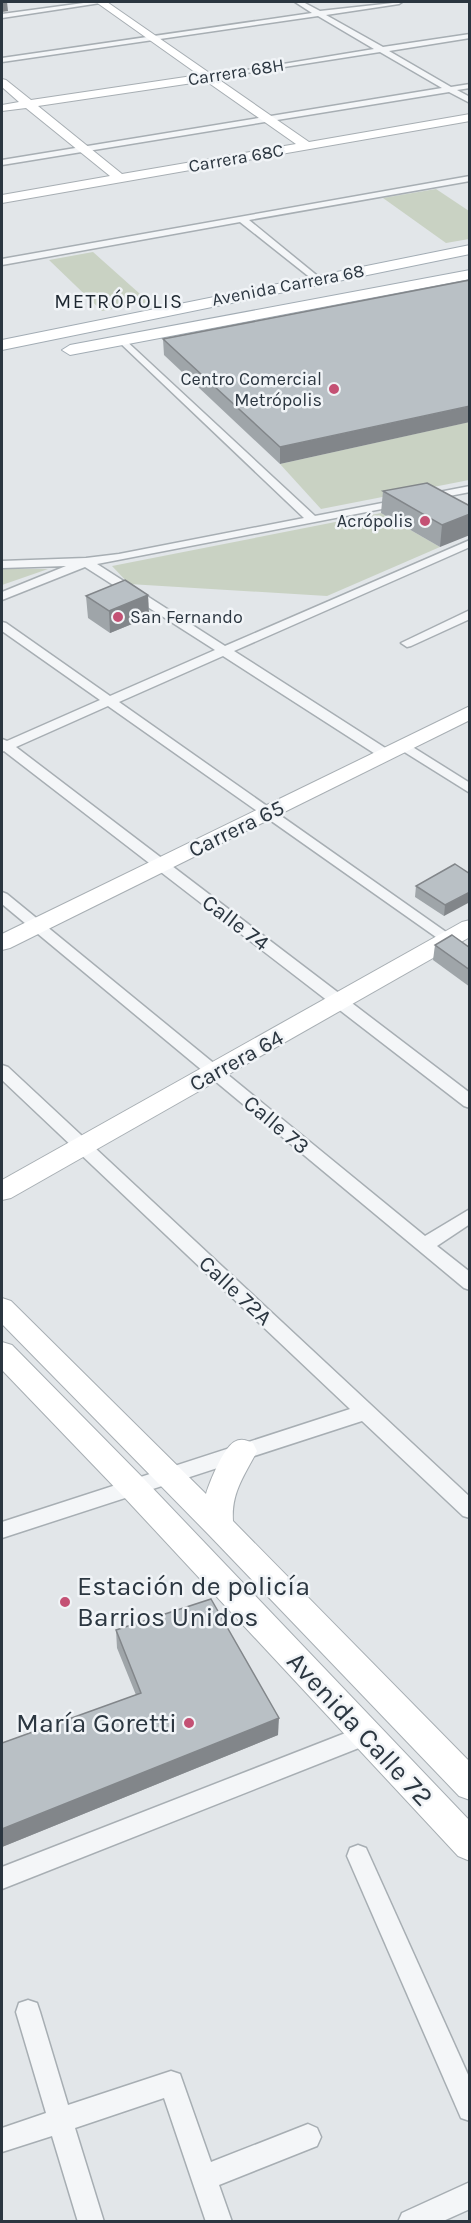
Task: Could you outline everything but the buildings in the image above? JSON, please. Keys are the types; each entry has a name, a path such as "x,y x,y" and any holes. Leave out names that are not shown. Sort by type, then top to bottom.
{"main road":[{"name":"Avenida Carrera 68","path":"2,345 470,249"},
{"name":"Avenida Carrera 68","path":"60,352 470,274"}],"street":[{"path":"2,16 102,2 306,146"},
{"path":"299,2 470,101"},
{"path":"2,60 399,2"},
{"name":"Carrera 68H","path":"2,108 470,36"},
{"path":"2,82 119,178"},
{"path":"2,163 470,86"},
{"name":"Carrera 68C","path":"2,198 470,117"},
{"path":"2,262 470,178"},
{"path":"242,219 316,279"},
{"path":"122,340 313,520"},
{"path":"2,564 86,562 184,546 470,489"},
{"path":"431,497 451,507"},
{"path":"3,746 470,543"},
{"path":"2,596 86,562"},
{"path":"86,562 224,651 394,749 470,789"},
{"path":"407,643 470,614"},
{"path":"2,626 448,939"},
{"name":"Carrera 65","path":"2,943 470,712"},
{"name":"Calle 74","path":"3,746 470,1102"},
{"name":"Calle 73","path":"2,897 470,1283"},
{"name":"Carrera 64","path":"2,1191 470,927"},
{"name":"Calle 72A","path":"2,1071 470,1510"},
{"path":"424,1245 470,1215"},
{"name":"Avenida Calle 72","path":"2,1308 219,1526 470,1785"},
{"name":"Avenida Calle 72","path":"2,1353 132,1487 470,1845"},
{"path":"2,1530 365,1412"},
{"path":"219,1526 217,1507 224,1481 243,1451"},
{"path":"2,1878 366,1735"},
{"path":"358,1856 470,2109"},
{"path":"28,2012 91,2222"},
{"path":"2,2140 171,2083 219,2222"},
{"path":"204,2178 308,2137"},
{"path":"411,2222 470,2195"}],"green space":[{"path":"436,189 469,211 469,239 446,243 383,198"},
{"path":"93,252 149,302 102,311 49,260"},
{"path":"469,422 469,480 321,509 280,464"},
{"path":"381,513 440,547 327,596 129,584 112,566"},
{"path":"2,569 48,569 2,585"}],"place":[{"name":"Centro Comercial Metrópolis","path":"334,389"},
{"name":"Acrópolis","path":"425,521"},
{"name":"San Fernando","path":"118,617"},
{"name":"Estación de policía Barrios Unidos","path":"65,1602"},
{"name":"María Goretti","path":"189,1723"}],"district":[{"name":"METRÓPOLIS","path":"119,301"}]}
